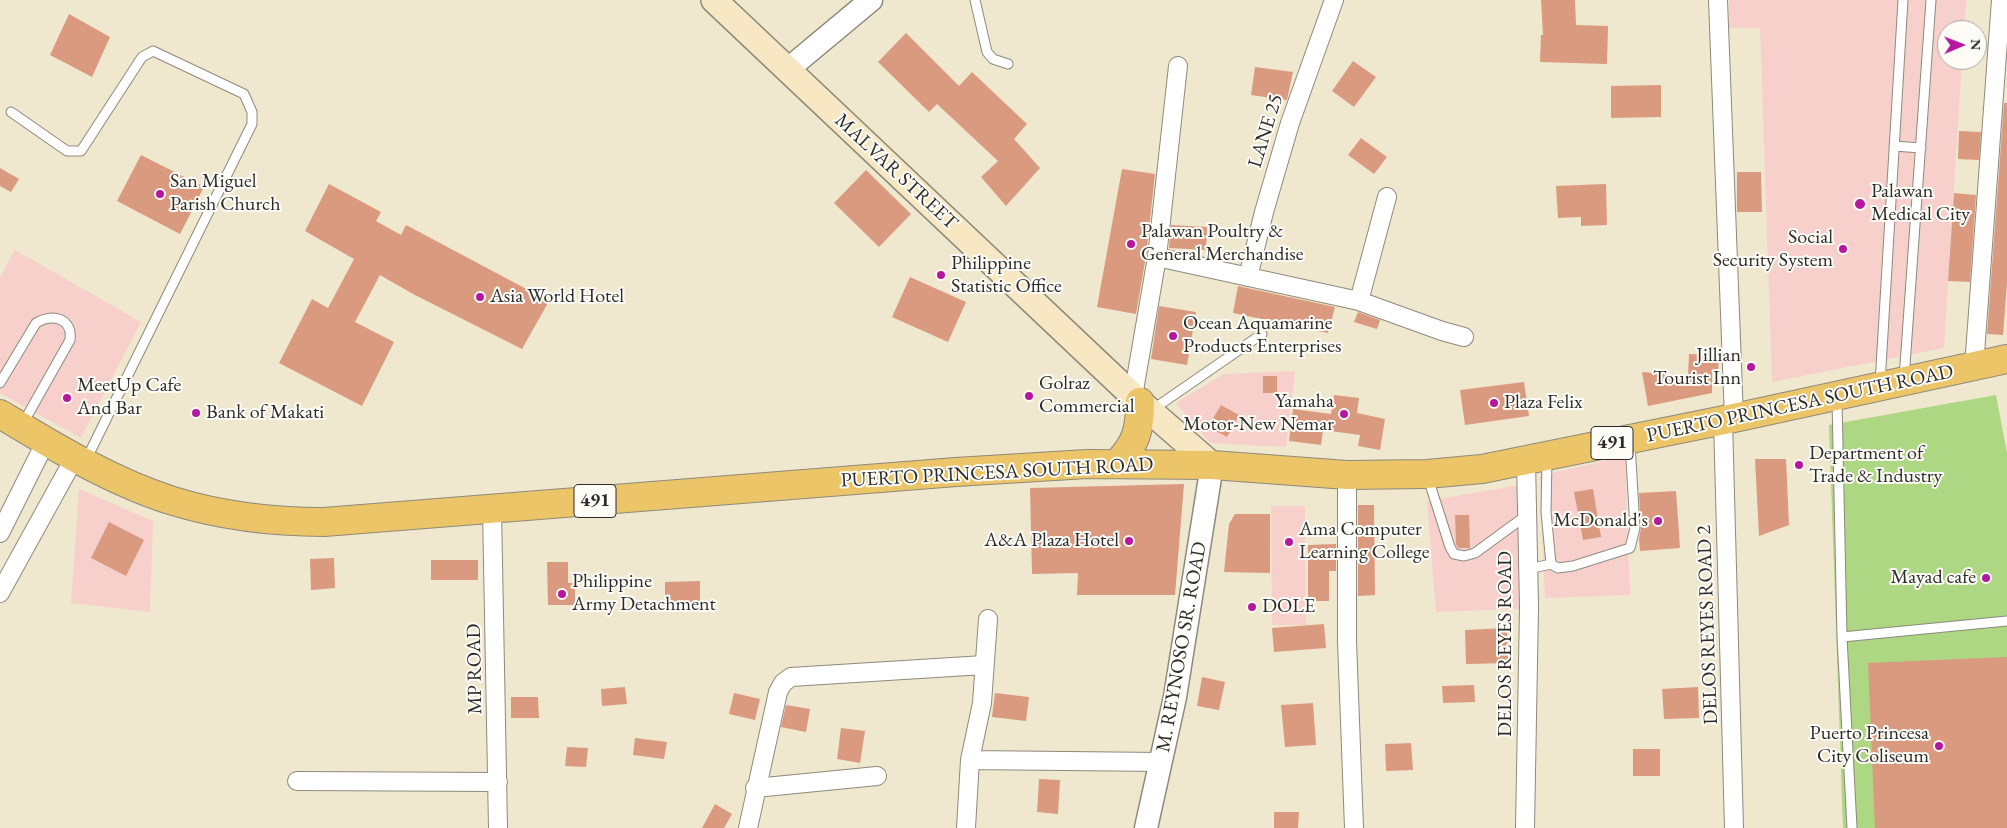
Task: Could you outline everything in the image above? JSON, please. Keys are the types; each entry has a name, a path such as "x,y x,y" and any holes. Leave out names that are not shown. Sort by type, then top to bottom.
{"main road":[{"name":"MALVAR STREET","path":"714,0 1141,403 1212,465"},
{"name":"PUERTO PRINCESA SOUTH ROAD","path":"10,420 80,460 142,490 173,501 240,516 275,521 324,522 956,472 1116,464 1212,465 1347,475 1426,474 1482,468 1536,458 1729,419 2007,359"},
{"path":"1116,464 1128,452 1140,428 1141,403"}],"street":[{"path":"787,70 871,0"},
{"name":"LANE 25","path":"1248,277 1264,212 1290,123 1334,0"},
{"name":"DELOS REYES ROAD 2","path":"1718,0 1729,419 1734,828"},
{"path":"1974,367 2001,0"},
{"path":"1141,403 1178,66"},
{"path":"1359,301 1387,197"},
{"path":"1157,258 1359,301 1464,337"},
{"path":"0,533 46,442"},
{"name":"DELOS REYES ROAD","path":"1525,828 1527,514 1536,458"},
{"path":"0,593 80,460"},
{"name":"M. REYNOSO SR. ROAD","path":"1146,828 1175,697 1212,465"},
{"path":"1347,475 1347,641 1354,828"},
{"name":"MP ROAD","path":"492,509 498,828"},
{"path":"966,828 970,760 978,726 988,619"},
{"path":"748,828 755,788 778,692 786,679 791,677 984,665"},
{"path":"970,760 1161,762"},
{"path":"755,788 877,776"},
{"path":"298,781 498,782"}],"lane":[{"path":"975,0 988,52 993,59 1008,64"},
{"path":"1892,384 1894,146 1903,0"},
{"path":"1892,384 1921,148 1931,0"},
{"path":"11,112 68,151 81,151 142,57 153,51 244,94 252,112 252,124 80,460"},
{"path":"1894,146 1921,148"},
{"path":"0,383 36,323 44,318 55,317 63,320 68,325 71,334 70,340 10,420"},
{"path":"1141,403 1262,334"},
{"path":"1837,396 1842,637 1852,828"},
{"path":"1528,569 1551,564 1558,568 1573,566 1630,548 1635,528 1630,439"},
{"path":"1536,458 1546,512 1551,564"},
{"path":"1426,474 1450,548 1454,554 1464,556 1475,552 1527,514"},
{"path":"1842,637 2007,621"}],"shaded area":[{"name":"Palawan Medical City","path":"1729,0 1966,0 1965,20 1937,20 1937,70 1961,70 1944,348 1772,382 1760,28 1729,28"},
{"path":"15,250 141,322 81,438 0,393 0,277"},
{"path":"1295,371 1286,447 1210,443 1176,403 1224,374"},
{"path":"1625,456 1630,595 1545,598 1540,476"},
{"path":"1519,485 1521,609 1436,612 1427,501"},
{"path":"79,489 153,521 150,612 71,603"},
{"name":"Ama Computer Learning College","path":"1271,506 1305,506 1306,625 1272,625"}],"green space":[{"path":"1996,395 2007,453 2007,828 1843,828 1829,425"}],"building":[{"path":"1541,0 1575,0 1576,25 1608,26 1607,64 1540,62 1541,35 1543,35"},
{"path":"69,14 110,37 92,77 50,55"},
{"path":"906,33 959,86 972,72 1027,124 1014,139 1040,168 1006,206 981,177 998,161 937,104 929,112 878,62"},
{"path":"1353,61 1376,77 1354,107 1332,91"},
{"path":"1255,67 1293,72 1287,100 1251,95"},
{"path":"1661,85 1661,117 1611,118 1611,86"},
{"path":"2004,103 2007,103 2007,283 2003,335 1987,334"},
{"path":"1959,131 1981,132 1979,160 1958,159"},
{"path":"1361,138 1387,157 1374,174 1348,155"},
{"name":"San Miguel Parish Church","path":"141,155 204,187 180,234 117,201"},
{"path":"0,168 19,179 11,192 0,186"},
{"name":"Palawan Poultry & General Merchandise","path":"1122,169 1155,174 1146,256 1136,314 1097,307"},
{"path":"866,170 911,214 879,247 834,203"},
{"path":"1737,172 1761,172 1762,212 1737,212"},
{"name":"Asia World Hotel","path":"329,184 381,212 376,221 401,235 406,225 549,301 522,349 413,294 380,275 355,322 394,342 362,406 279,363 312,299 328,308 354,259 305,231"},
{"path":"1606,184 1607,225 1581,226 1581,217 1558,218 1556,186"},
{"path":"1954,193 1976,195 1970,282 1948,281"},
{"path":"1171,225 1207,227 1206,250 1169,248"},
{"path":"910,277 966,302 948,342 892,317"},
{"path":"1238,286 1335,307 1328,333 1233,313"},
{"name":"Ocean Aquamarine Products Enterprises","path":"1159,306 1196,312 1187,365 1151,359"},
{"path":"1358,312 1380,320 1377,329 1354,322"},
{"path":"1689,354 1719,355 1718,373 1712,373 1712,393 1648,406 1642,372 1688,376"},
{"path":"1263,376 1277,376 1277,393 1263,393"},
{"name":"Plaza Felix","path":"1524,382 1529,416 1465,425 1460,390"},
{"path":"1334,395 1359,398 1357,413 1385,419 1380,450 1358,446 1360,435 1323,430 1321,445 1289,441 1293,409 1331,414"},
{"path":"1221,405 1239,415 1227,437 1208,427"},
{"path":"1755,459 1786,459 1789,525 1759,536"},
{"name":"A&A Plaza Hotel","path":"1184,484 1175,595 1077,595 1078,573 1032,574 1030,488"},
{"path":"1593,489 1601,537 1583,540 1574,492"},
{"name":"McDonald's","path":"1676,491 1680,548 1640,551 1639,493"},
{"path":"1358,505 1374,505 1375,595 1358,596"},
{"path":"1235,514 1270,514 1270,573 1224,572 1229,524"},
{"path":"1455,515 1469,515 1470,548 1458,548 1456,544"},
{"path":"109,522 144,540 126,576 91,558"},
{"path":"1336,544 1336,571 1329,571 1329,601 1308,601 1308,545"},
{"path":"334,558 335,588 311,590 310,559"},
{"path":"431,560 478,560 478,580 431,580"},
{"name":"Philippine Army Detachment","path":"547,562 568,562 568,583 575,583 575,605 548,605"},
{"path":"700,581 700,609 665,610 665,582"},
{"path":"1324,624 1326,648 1274,652 1272,628"},
{"path":"1507,628 1508,663 1466,664 1465,630"},
{"name":"Puerto Princesa City Coliseum","path":"2007,657 2007,828 1875,828 1868,663"},
{"path":"1202,677 1225,682 1219,710 1197,706"},
{"path":"1474,685 1475,702 1443,703 1442,686"},
{"path":"625,687 627,704 602,706 601,689"},
{"path":"1698,687 1699,718 1664,719 1662,689"},
{"path":"734,693 760,699 755,720 729,714"},
{"path":"995,693 1029,697 1026,721 992,717"},
{"path":"511,697 538,697 539,718 511,718"},
{"path":"1313,703 1316,745 1285,747 1281,705"},
{"path":"786,705 810,709 806,732 781,727"},
{"path":"841,728 865,731 860,763 837,759"},
{"path":"635,738 667,742 664,759 633,755"},
{"path":"1411,743 1413,770 1386,771 1385,744"},
{"path":"567,747 588,748 586,767 565,766"},
{"path":"1633,749 1660,749 1660,776 1633,776"},
{"path":"1039,779 1060,780 1058,814 1037,812"},
{"path":"715,804 732,814 724,828 702,828"},
{"path":"1274,812 1299,812 1298,828 1274,828"}],"place":[{"name":"San Miguel Parish Church","path":"160,194"},
{"name":"Palawan Medical City","path":"1860,204"},
{"name":"Palawan Poultry & General Merchandise","path":"1131,244"},
{"name":"Social Security System","path":"1843,249"},
{"name":"Philippine Statistic Office","path":"941,275"},
{"name":"Asia World Hotel","path":"480,297"},
{"name":"Ocean Aquamarine Products Enterprises","path":"1173,336"},
{"name":"Jillian Tourist Inn","path":"1751,367"},
{"name":"Golraz Commercial","path":"1029,396"},
{"name":"MeetUp Cafe And Bar","path":"67,398"},
{"name":"Plaza Felix","path":"1494,403"},
{"name":"Bank of Makati","path":"196,413"},
{"name":"Yamaha Motor-New Nemar","path":"1344,414"},
{"name":"Department of Trade & Industry","path":"1799,465"},
{"name":"McDonald's","path":"1658,521"},
{"name":"A&A Plaza Hotel","path":"1129,541"},
{"name":"Ama Computer Learning College","path":"1289,542"},
{"name":"Mayad cafe","path":"1986,578"},
{"name":"Philippine Army Detachment","path":"562,594"},
{"name":"DOLE","path":"1252,607"},
{"name":"Puerto Princesa City Coliseum","path":"1939,746"}]}
